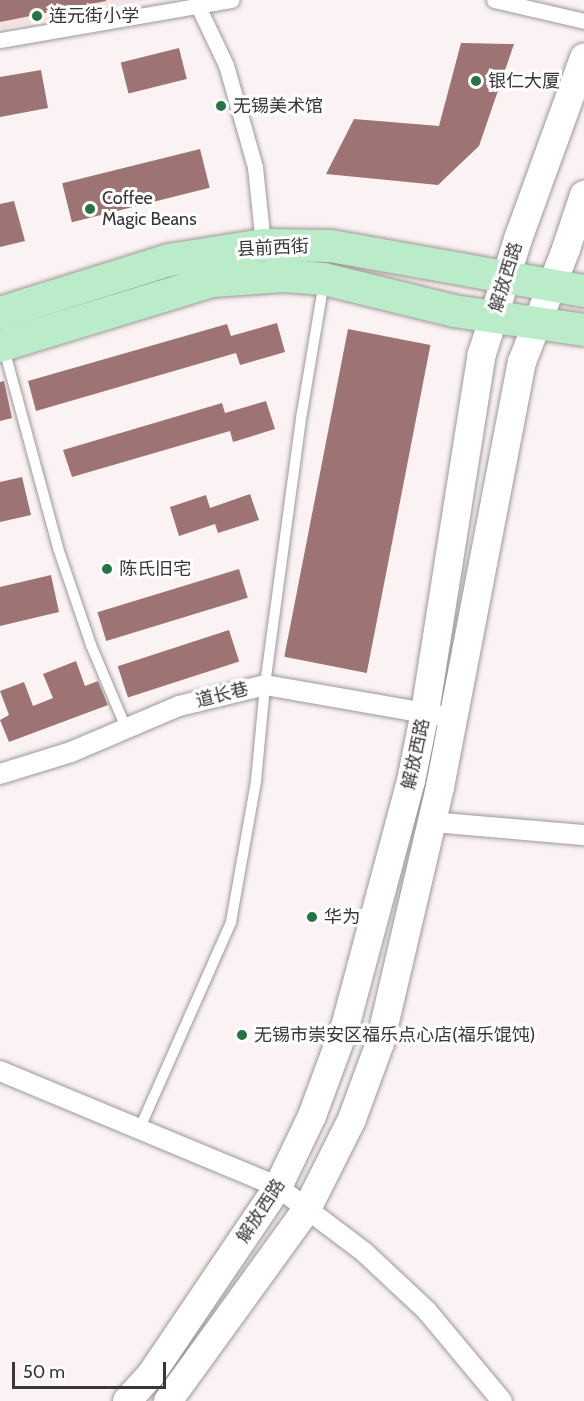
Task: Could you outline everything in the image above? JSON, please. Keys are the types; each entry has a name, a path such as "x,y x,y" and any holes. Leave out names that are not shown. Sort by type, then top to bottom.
{"main road":[{"name":"解放西路","path":"127,1401 152,1373 278,1187 312,1116 345,1027 411,781 425,712 482,354 506,278 584,58"},
{"name":"解放西路","path":"168,1401 307,1209 352,1119 380,1043 455,718 522,362 584,195"},
{"name":"县前西街","path":"0,313 169,260 263,245 331,246 584,291"},
{"name":"县前西街","path":"2,346 213,281 284,276 324,279 454,312 584,330"}],"street":[{"path":"0,40 197,3 232,0"},
{"path":"494,0 584,21"},
{"path":"197,3 226,65 255,167 263,245"},
{"name":"道长巷","path":"0,774 71,752 179,706 265,685 455,718"},
{"path":"432,822 584,835"},
{"path":"0,1071 278,1187 364,1252 427,1311 502,1401"}],"lane":[{"path":"139,1130 231,922 256,781 265,685 302,413 324,279"},
{"path":"2,346 58,548 91,645 126,728"}],"shaded area":[{"name":"连元街小学","path":"0,0 149,0 0,29"}],"building":[{"path":"0,0 106,0 106,1 0,22"},
{"name":"银仁大厦","path":"461,43 514,44 479,146 438,185 326,174 354,119 439,126"},
{"path":"179,48 187,79 129,94 121,63"},
{"path":"41,70 48,108 0,117 0,77"},
{"path":"200,149 210,188 72,222 62,183"},
{"path":"14,201 25,241 0,247 0,204"},
{"path":"277,323 285,352 240,365 236,353 36,411 28,381 227,324 231,336"},
{"path":"348,329 430,345 367,673 284,657"},
{"path":"4,381 12,418 0,421 0,382"},
{"path":"266,401 275,429 233,442 230,431 72,477 63,450 222,403 225,413"},
{"path":"22,477 31,515 0,522 0,482"},
{"path":"250,494 259,520 218,533 215,524 179,536 170,507 206,495 210,508"},
{"path":"239,569 248,598 106,641 97,612"},
{"path":"51,575 59,612 0,626 0,587"},
{"path":"229,630 239,661 128,698 118,666"},
{"path":"76,661 85,686 98,681 108,705 9,742 0,720 9,715 0,691 24,682 33,706 53,698 43,674"}],"place":[{"name":"连元街小学","path":"37,16"},
{"name":"银仁大厦","path":"476,81"},
{"name":"无锡美术馆","path":"221,106"},
{"name":"Coffee Magic Beans","path":"90,209"},
{"name":"陈氏旧宅","path":"107,569"},
{"name":"华为","path":"312,917"},
{"name":"无锡市崇安区福乐点心店(福乐馄饨)","path":"242,1035"}]}
